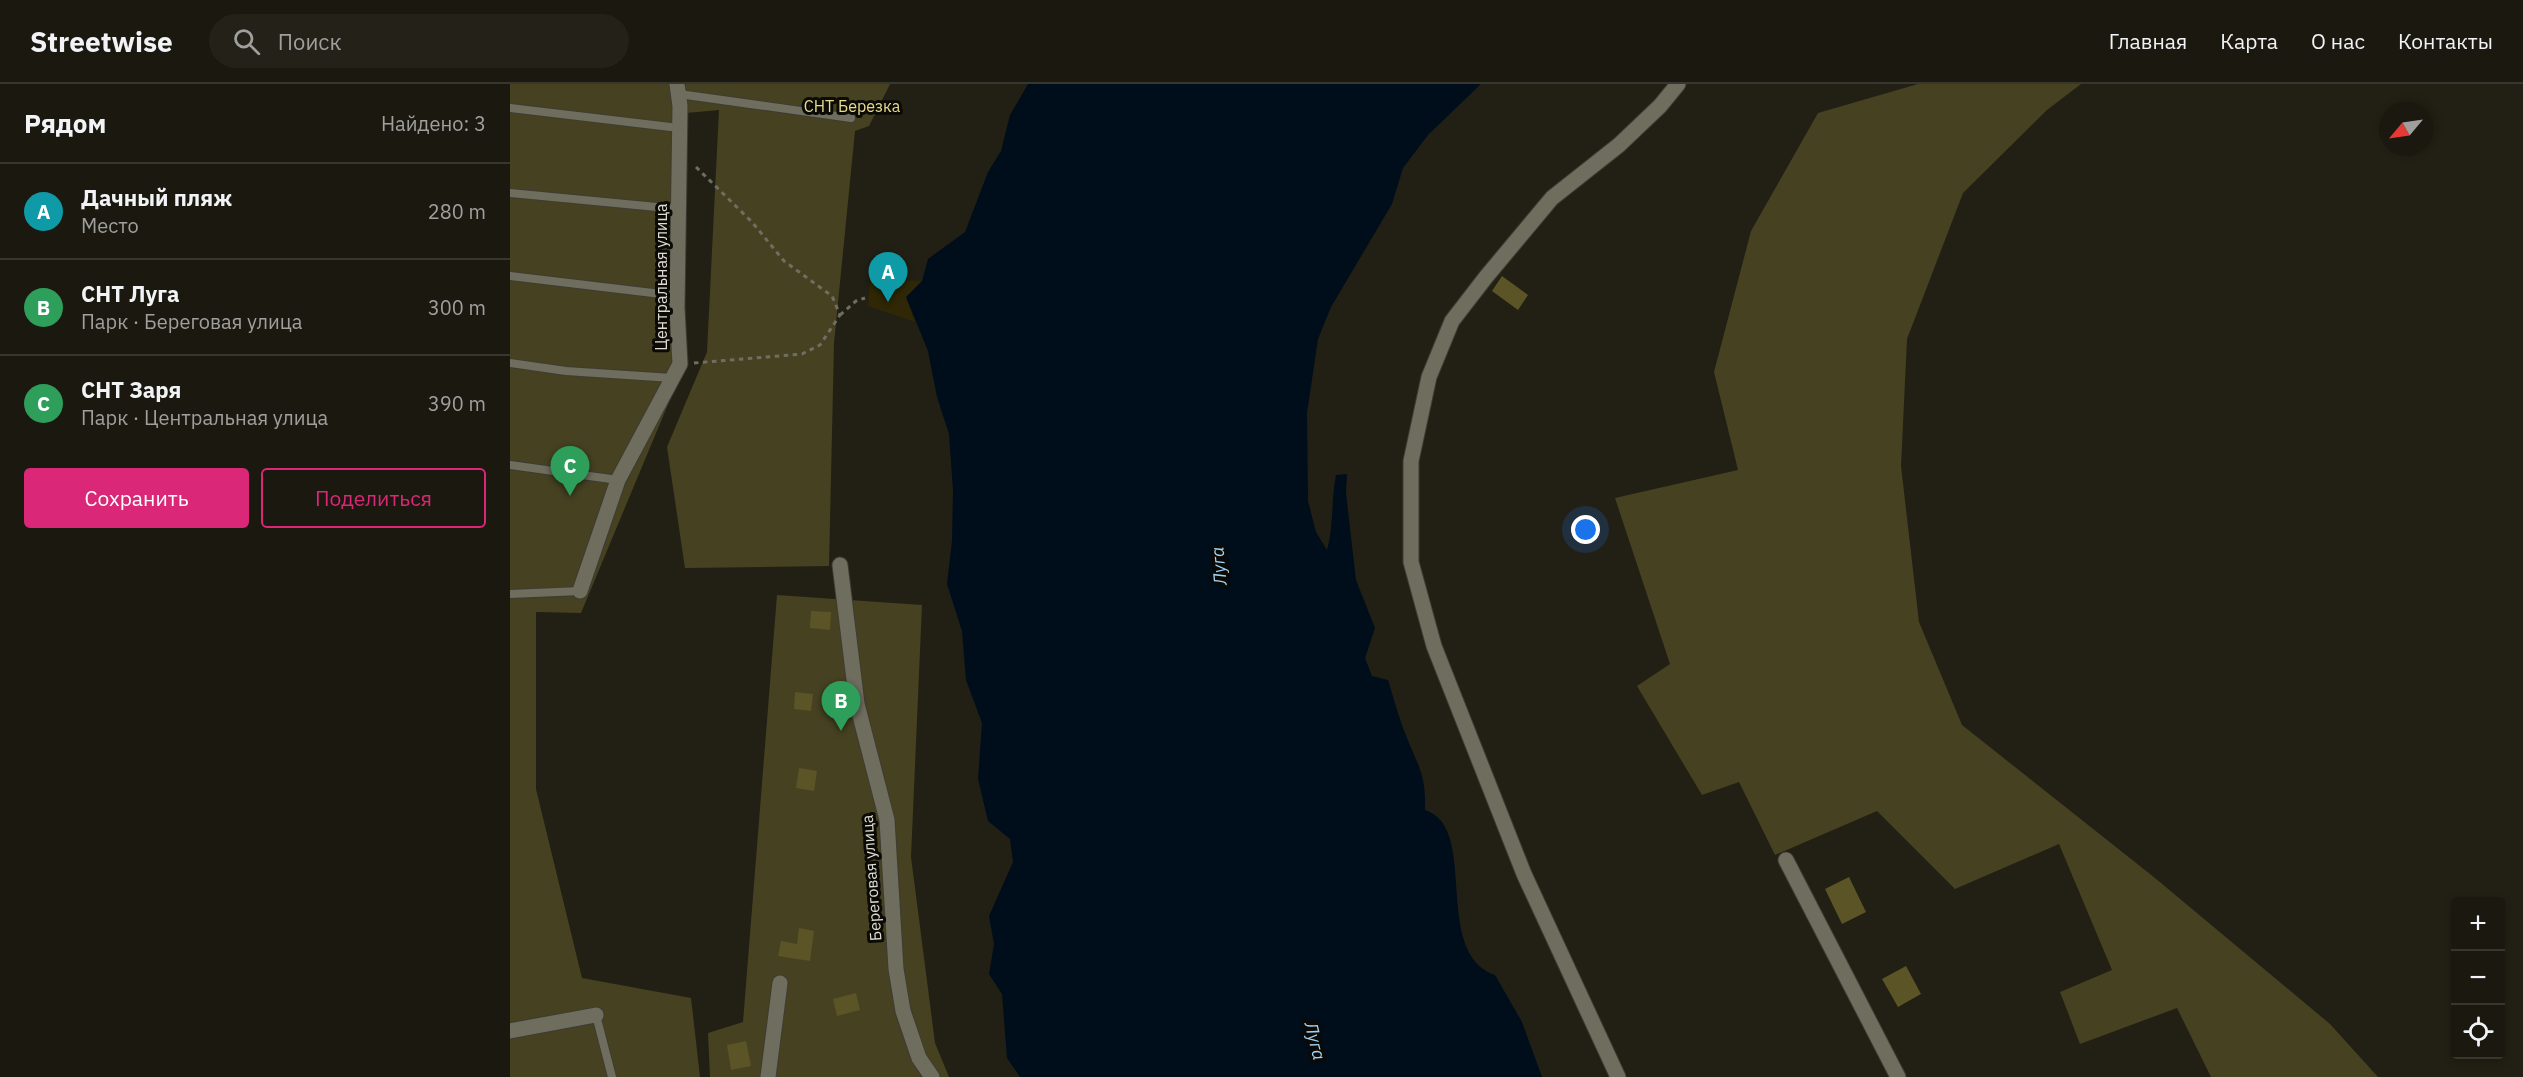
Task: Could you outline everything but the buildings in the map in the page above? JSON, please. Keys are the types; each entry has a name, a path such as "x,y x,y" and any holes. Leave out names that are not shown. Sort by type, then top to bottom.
{"street":[{"path":"1618,1077 1524,874 1434,645 1411,562 1411,461 1429,377 1452,321 1552,198 1618,145 1660,106 1678,84"},
{"name":"Центральная улица","path":"580,591 618,480 680,364 678,89"},
{"name":"Береговая улица","path":"840,565 857,704 887,820 896,969 903,1011 919,1058 932,1077"},
{"path":"1786,860 1898,1077"},
{"path":"768,1077 780,983"},
{"path":"510,1031 596,1015"}],"lane":[{"path":"678,89 851,118"},
{"path":"510,108 679,128"},
{"path":"510,193 678,209"},
{"path":"510,276 678,296"},
{"path":"510,363 566,371 672,378"},
{"path":"510,465 618,480"},
{"path":"510,594 580,591"},
{"path":"596,1015 612,1077"}],"path":[{"path":"679,150 752,222 783,261 832,296 840,315"},
{"path":"680,364 802,354 820,345 840,315 856,301 865,298"}],"green space":[{"path":"510,84 678,84 673,350 669,402 581,613 536,612 536,789 582,978 691,998 700,1077 510,1077"},
{"name":"СНТ Березка","path":"686,84 890,84 869,126 855,131 834,343 829,566 685,568 667,447 707,352 719,110 686,113"},
{"path":"1918,84 2081,84 2047,110 1963,193 1907,339 1901,466 1919,622 1962,725 2155,878 2330,1024 2378,1077 2211,1077 2177,1008 2080,1044 2060,992 2112,970 2059,844 1955,889 1877,811 1775,855 1739,782 1702,795 1637,686 1670,664 1615,498 1738,470 1714,372 1751,231 1818,113"},
{"path":"777,595 922,605 911,857 935,1043 949,1077 710,1077 708,1033 743,1022"}],"sand":[{"path":"870,279 922,281 906,297 915,322 868,306"}],"water":[{"name":"Луга","path":"1028,84 1481,84 1428,135 1403,168 1392,204 1331,307 1318,339 1307,413 1308,501 1316,532 1327,550 1336,475 1347,474 1346,493 1356,580 1375,628 1365,658 1372,676 1388,680 1401,724 1421,772 1425,810 1441,821 1450,840 1459,918 1465,942 1476,962 1495,975 1522,1022 1542,1077 1020,1077 1007,1058 1002,994 989,974 994,944 989,916 1013,862 1010,839 988,821 978,779 982,723 966,680 962,631 947,584 952,541 953,491 949,434 937,397 928,351 906,297 922,281 928,259 965,232 988,172 1001,151 1010,115"}],"place":[{"name":"Дачный пляж","path":"888,302"},
{"name":"СНТ Заря","path":"570,496"},
{"name":"СНТ Луга","path":"841,731"}]}
